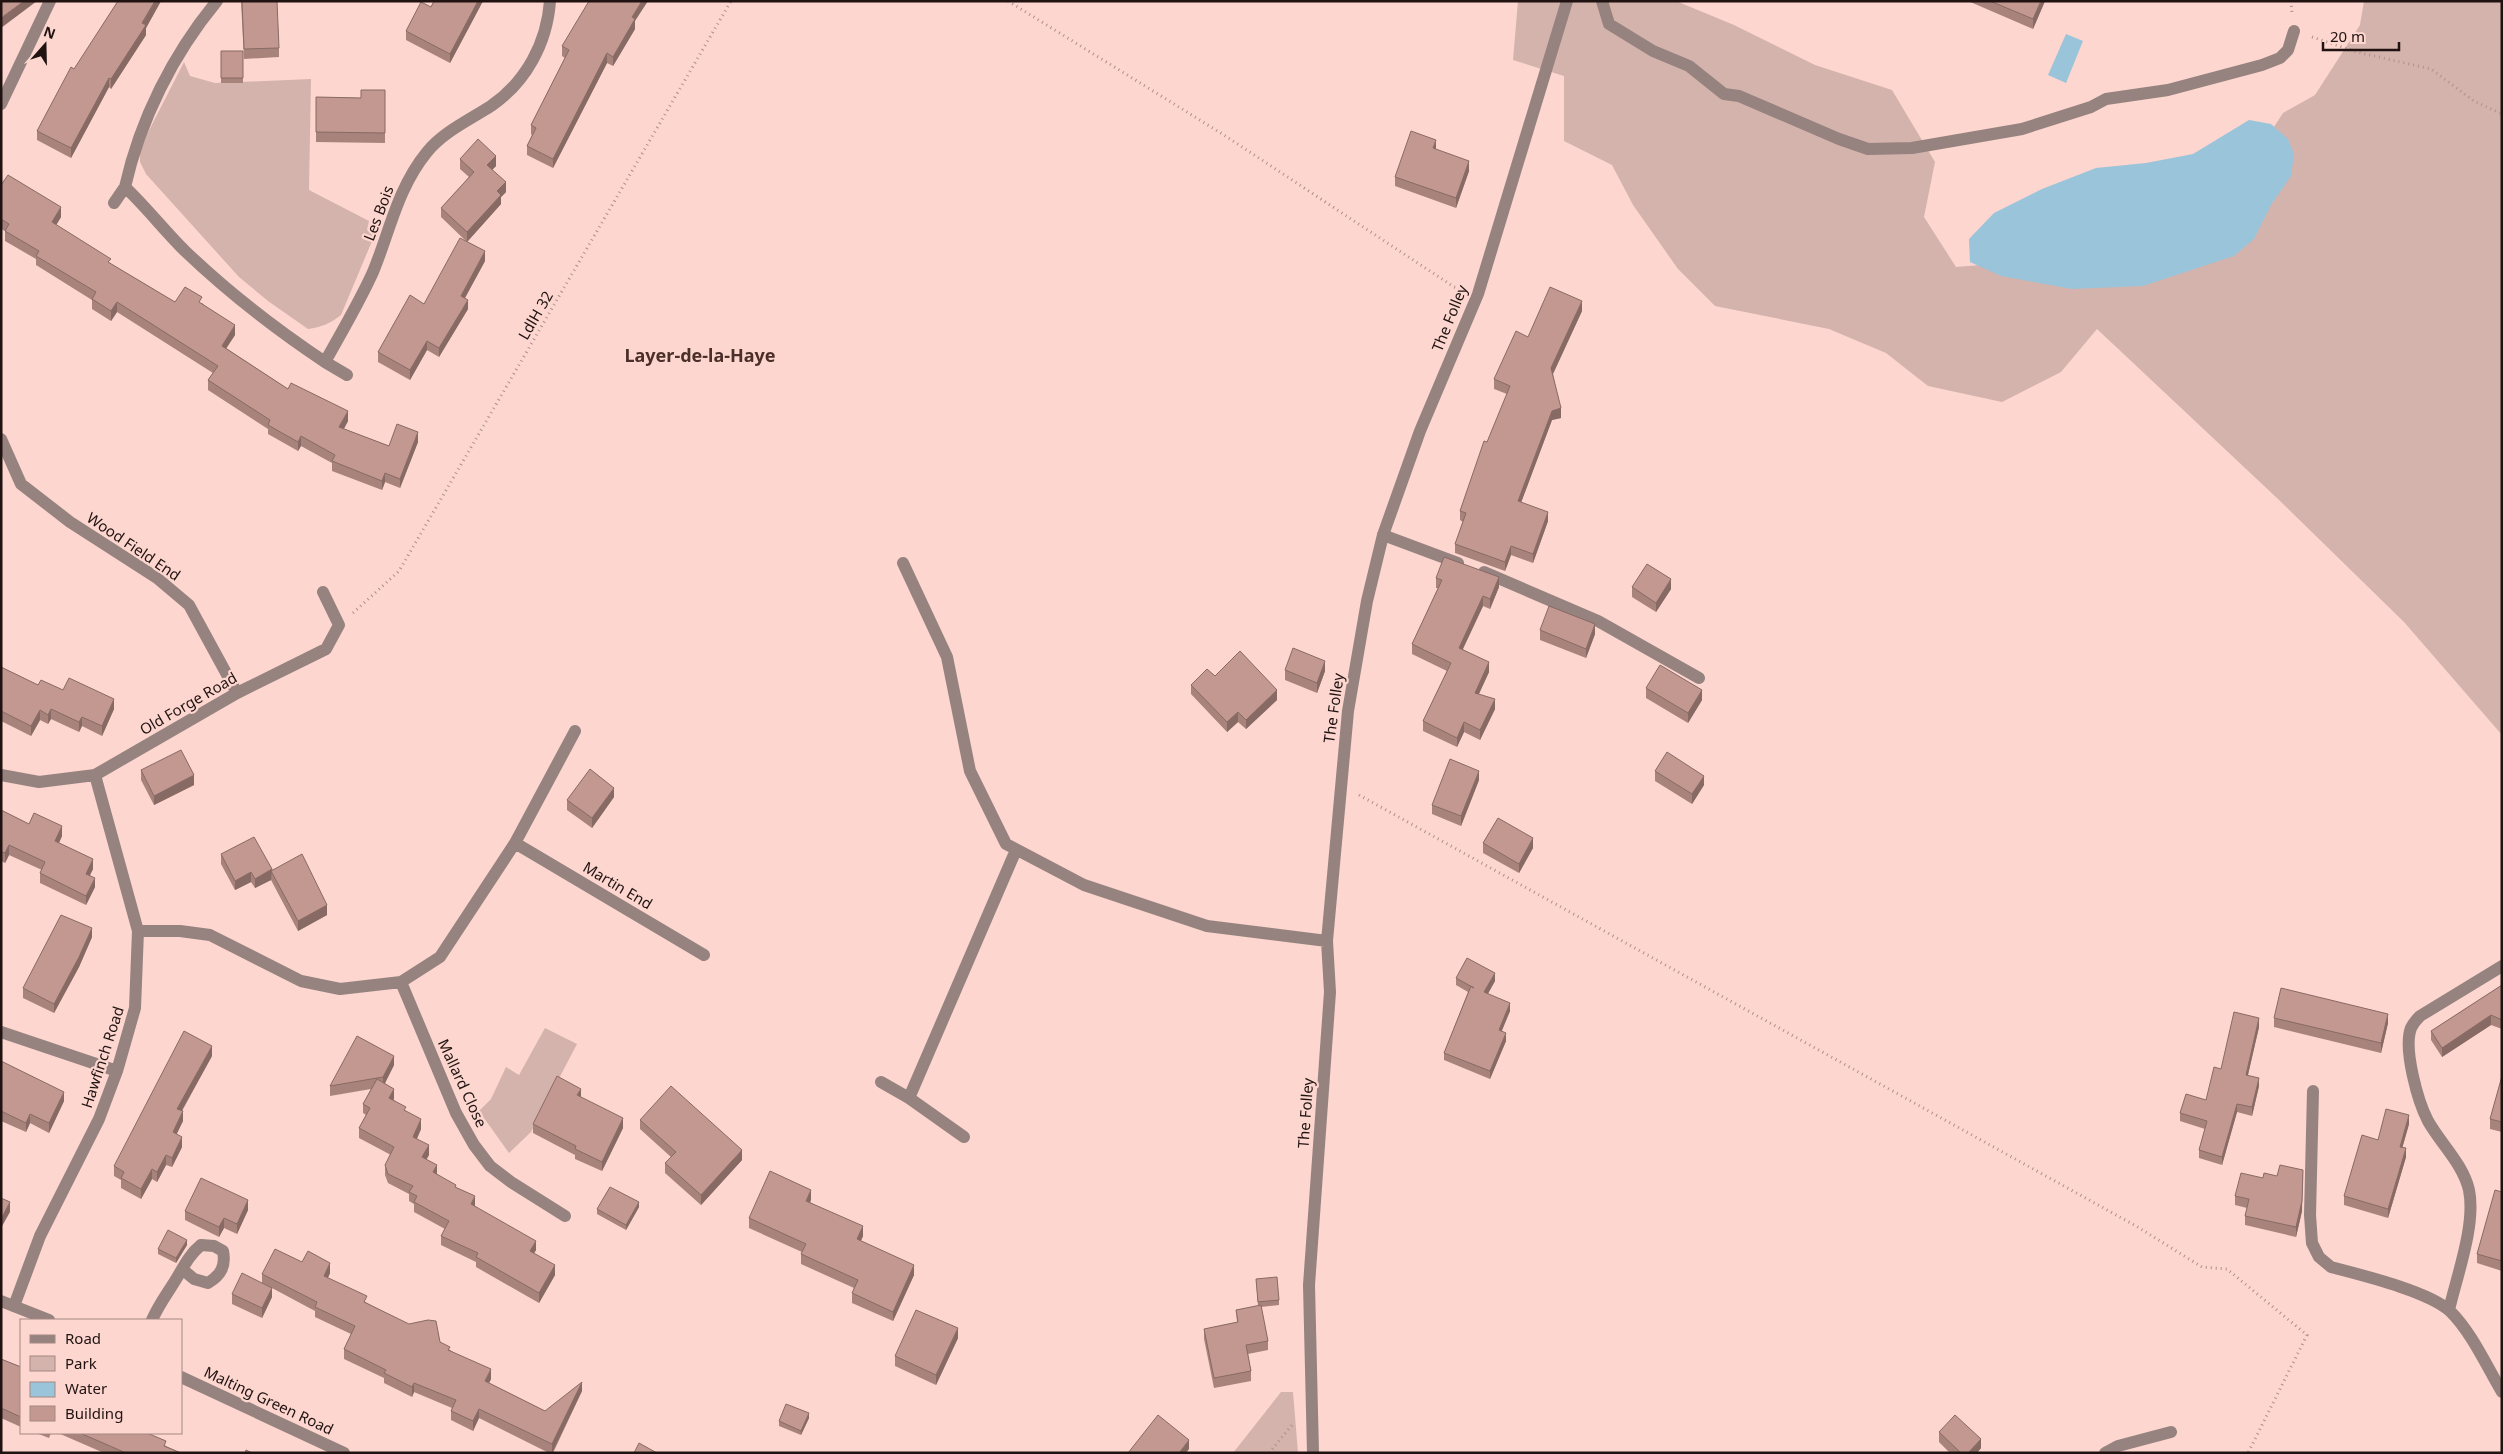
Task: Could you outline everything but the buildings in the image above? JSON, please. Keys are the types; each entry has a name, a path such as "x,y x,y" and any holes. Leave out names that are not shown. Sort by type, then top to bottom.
{"street":[{"path":"1,104 50,1"},
{"path":"114,203 125,187 132,156 146,119 197,26 217,1"},
{"name":"Les Bois","path":"325,362 372,273 400,194 427,152 457,126 492,105 516,85 541,46 549,17 550,1"},
{"name":"The Folley","path":"1313,1453 1308,1285 1330,992 1327,941 1348,711 1367,600 1383,535 1420,431 1478,294 1567,1"},
{"path":"1602,1 1609,24 1653,51 1688,66 1724,94 1739,96 1839,139 1868,149 1912,148 2022,129 2091,107 2106,99 2168,90 2262,65 2280,58 2288,50 2294,31"},
{"path":"125,187 183,249 225,289 265,322 347,375"},
{"name":"Wood Field End","path":"1,439 21,484 70,522 157,578 189,605 237,693"},
{"path":"1383,535 1502,579 1598,622 1699,678"},
{"path":"903,563 947,657 970,771 1006,844 1084,885 1207,926 1327,941"},
{"path":"323,592 339,625"},
{"name":"Old Forge Road","path":"1,775 39,782 95,775 237,693 326,649 339,625"},
{"path":"138,931 180,931 210,935 301,981 340,989 401,982 440,957 516,843 575,731"},
{"name":"Hawfinch Road","path":"14,1306 40,1236 99,1119 117,1071 136,1008 138,931 95,775"},
{"name":"Martin End","path":"516,843 704,955"},
{"path":"909,1098 1016,850"},
{"path":"2449,1310 2469,1222 2469,1190 2465,1177 2428,1120 2420,1102 2411,1062 2410,1032 2411,1027 2420,1016 2502,966"},
{"name":"Mallard Close","path":"401,982 456,1113 474,1145 490,1166 511,1182 565,1216"},
{"path":"1,1032 117,1071"},
{"path":"881,1082 909,1098 964,1137"},
{"path":"2313,1091 2310,1215 2312,1243 2319,1257 2331,1267 2429,1298 2449,1310 2467,1332 2502,1392"},
{"path":"152,1319 162,1298 182,1269"},
{"path":"1,1301 46,1319"},
{"name":"Malting Green Road","path":"182,1377 344,1453"},
{"path":"2105,1453 2118,1446 2171,1432"}],"path":[{"name":"LdlH 32","path":"339,625 398,571 731,1"},
{"path":"1008,1 1224,135 1454,287 1478,294"},
{"path":"2309,36 2357,52 2431,69 2474,101 2502,114"},
{"path":"1340,784 2136,1226 2202,1267 2227,1269 2307,1335 2248,1453"},
{"path":"1269,1453 1297,1419"}],"green space":[{"path":"1518,1 1676,1 1734,25 1815,65 1892,90 1935,162 1924,217 1956,267 2082,257 2253,159 2283,113 2315,95 2360,25 2364,1 2502,1 2502,735 2404,622 2278,499 2097,329 2061,372 2002,402 1928,386 1886,353 1829,329 1715,306 1678,269 1633,205 1612,165 1564,141 1564,76 1513,60"},
{"path":"184,62 190,76 215,83 311,79 309,190 369,221 367,230 375,234 341,315 333,321 308,329 268,301 239,277 146,174 140,162 140,148"},
{"path":"545,1028 577,1044 531,1132 509,1153 479,1111 491,1099 506,1067 519,1075"},
{"path":"1281,1392 1293,1392 1298,1453 1233,1453"}],"water":[{"path":"2066,34 2083,41 2066,83 2048,75"},
{"path":"2249,120 2271,124 2288,139 2294,154 2291,176 2271,205 2254,239 2234,256 2143,286 2072,289 2001,276 1970,262 1969,239 1994,213 2042,189 2096,168 2146,163 2193,154"}],"district":[{"name":"Layer-de-la-Haye","path":"700,355"}]}
